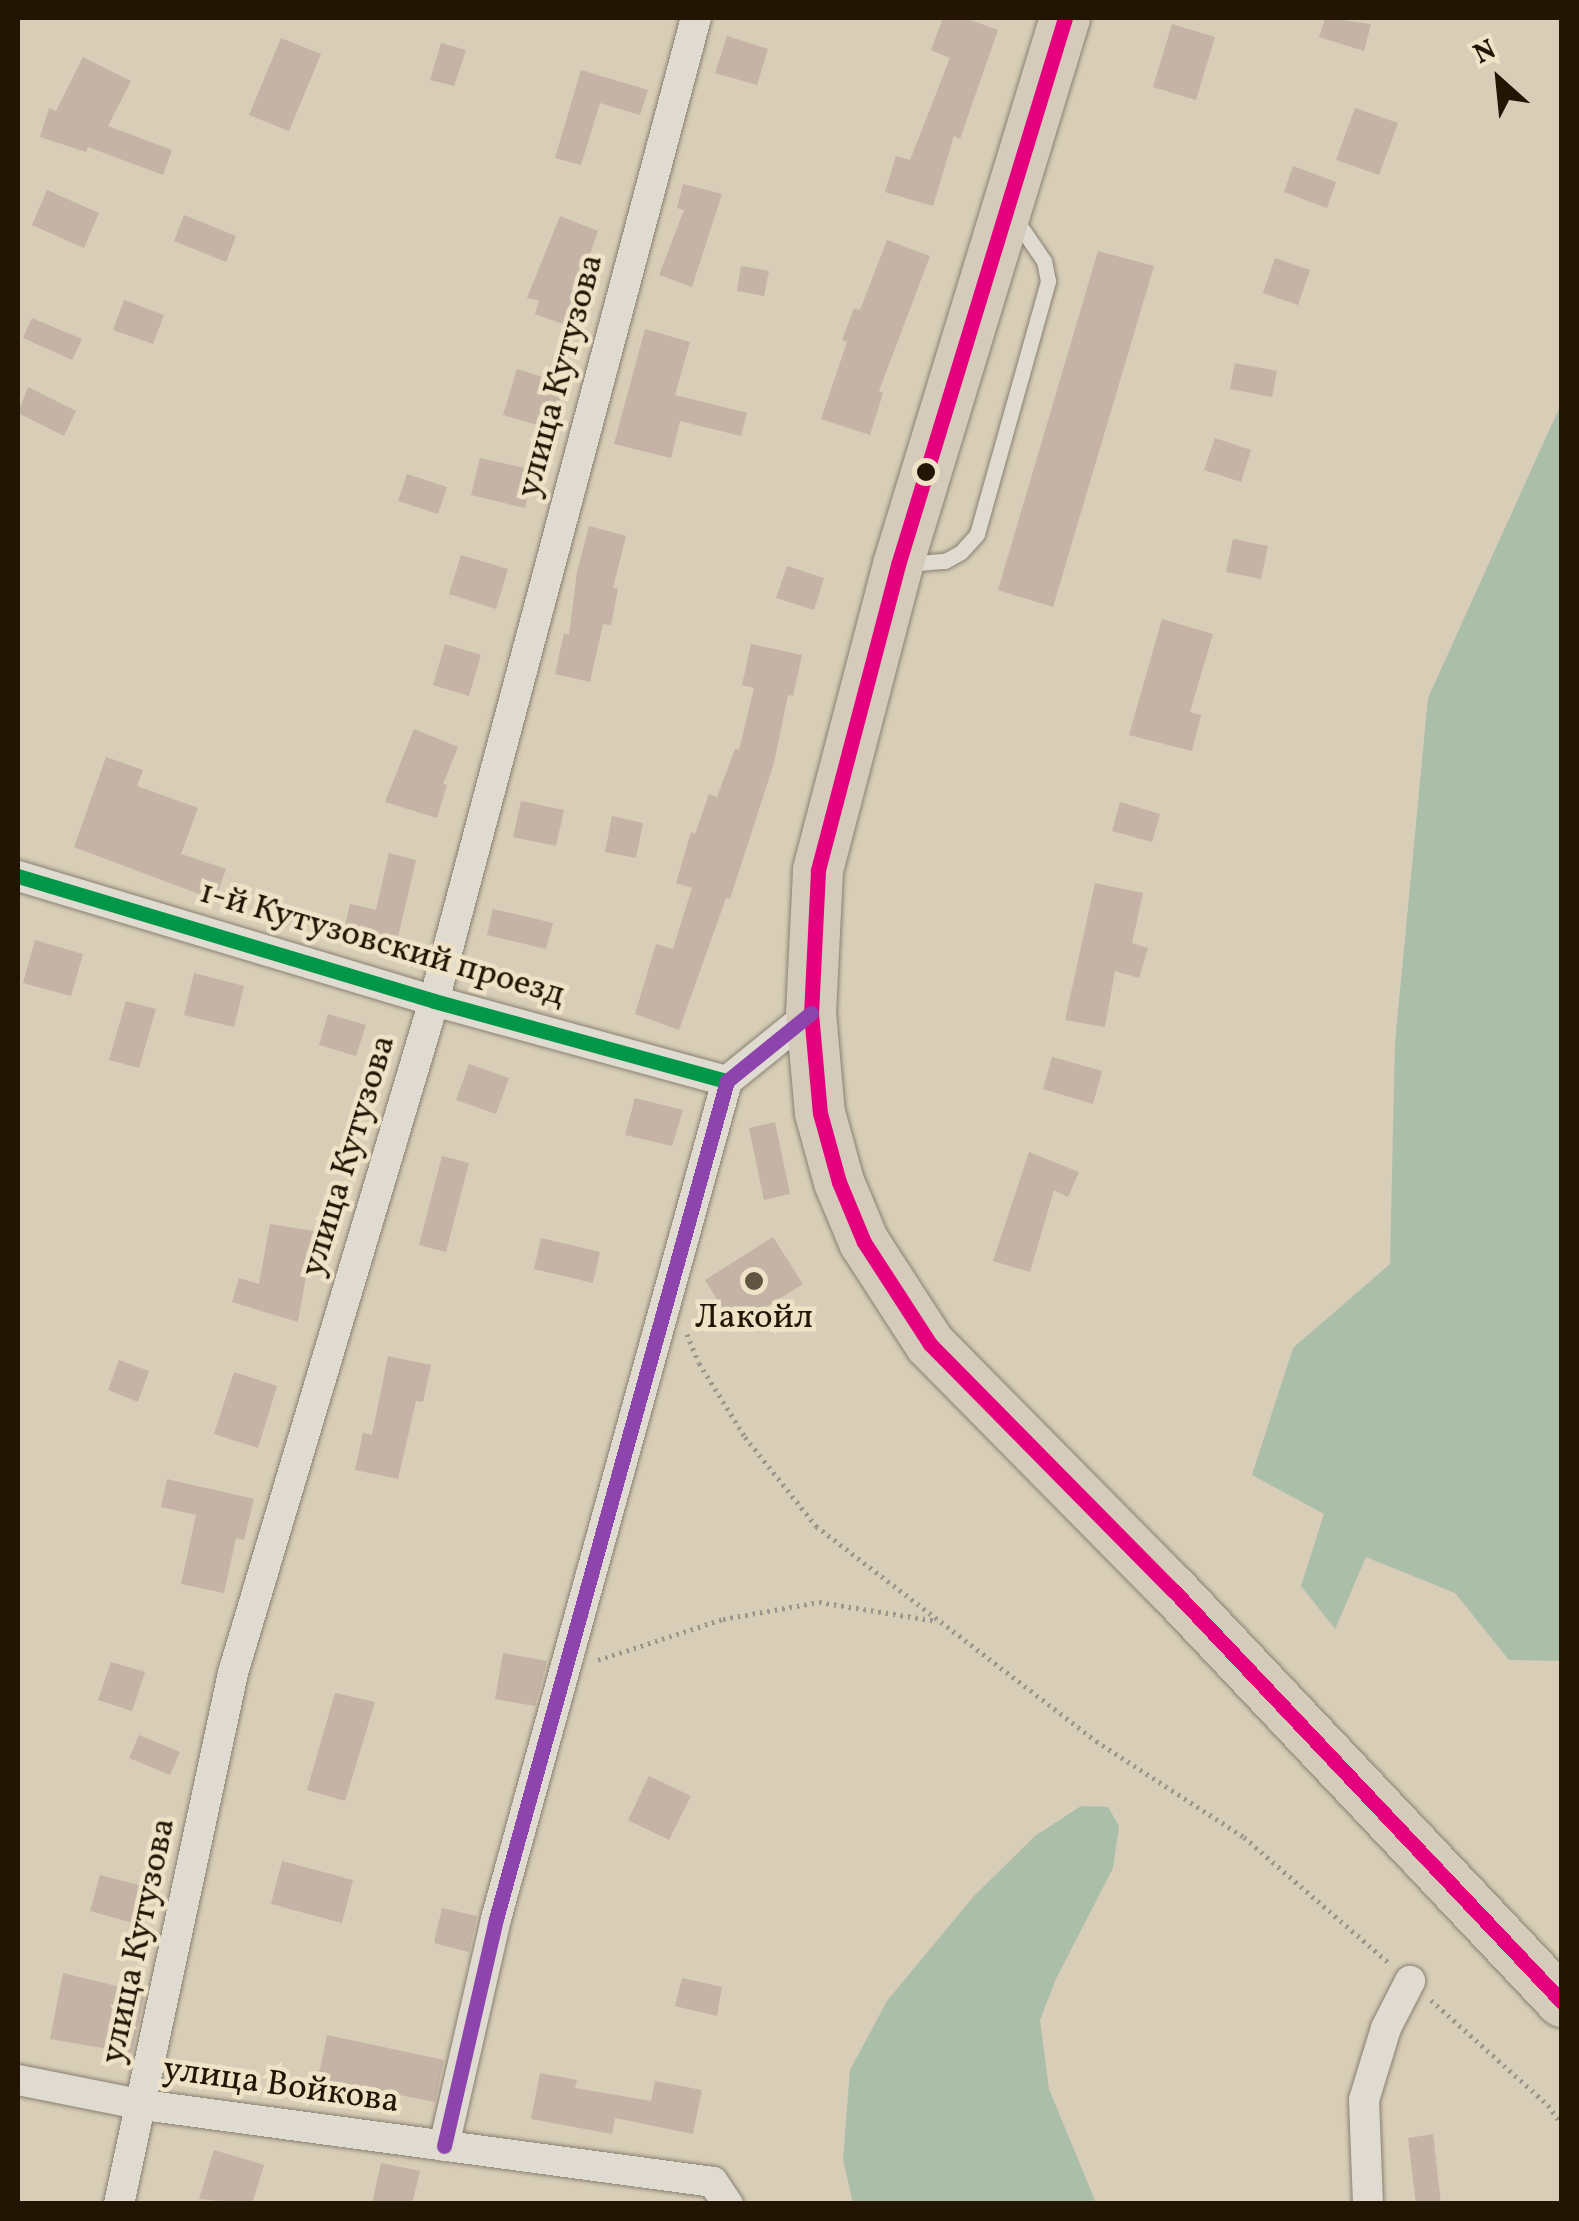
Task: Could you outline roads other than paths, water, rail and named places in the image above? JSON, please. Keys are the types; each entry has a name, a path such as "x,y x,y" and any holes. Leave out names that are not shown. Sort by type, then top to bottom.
{"main road":[{"path":"1065,18 898,565 818,871 811,1013 820,1113 839,1182 864,1242 930,1344 1172,1590 1562,2002"}],"street":[{"name":"улица Кутузова","path":"118,2204 143,2104 234,1673 434,1001 696,18"},
{"name":"1-й Кутузовский проезд","path":"18,876 434,1001 727,1081"},
{"path":"444,2146 496,1919 568,1670 727,1081 811,1013"},
{"path":"1368,2204 1364,2100 1386,2028 1410,1981"},
{"name":"улица Войкова","path":"18,2080 143,2104 444,2146 720,2193"}],"lane":[{"path":"898,565 945,560 961,552 977,534 1048,281 1039,252 1007,208"}],"place":[{"name":"Лакойл","path":"754,1281"}]}
